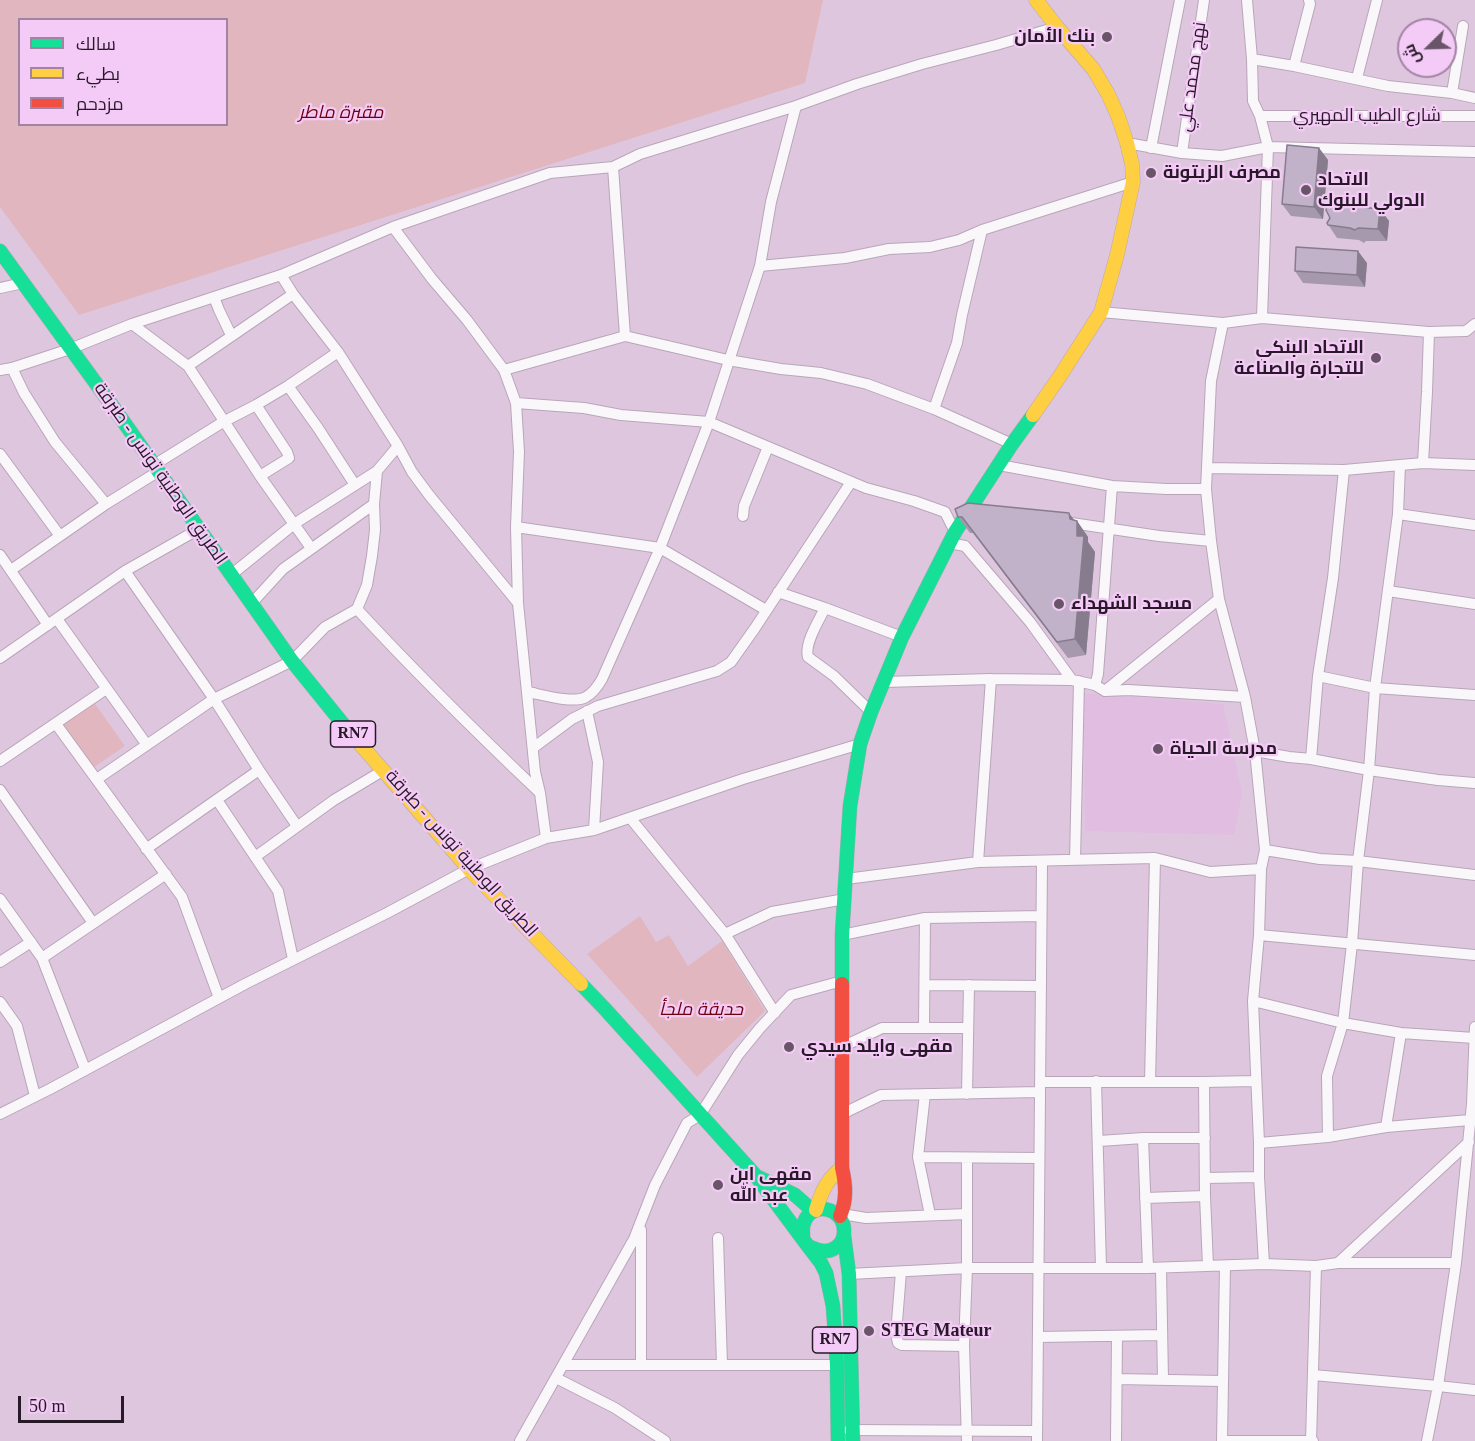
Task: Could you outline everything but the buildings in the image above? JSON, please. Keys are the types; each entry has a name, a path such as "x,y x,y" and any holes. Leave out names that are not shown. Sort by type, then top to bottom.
{"main road":[{"path":"841,1214 846,1194 842,1168 842,935 850,806 860,744 902,637 952,537 974,512 1012,444 1101,312 1117,255 1133,182 1127,143 1108,94 1094,70 1036,0"},
{"name":"الطريق الوطنية تونس - طبرقة","path":"0,251 292,661 348,730 469,869 605,1009 756,1176 821,1263 831,1292 834,1314 838,1435"},
{"path":"842,1168 829,1178 814,1210 804,1219 801,1231 805,1241 816,1250 824,1252 833,1250 844,1236"},
{"name":"الطريق الوطنية تونس - طبرقة","path":"756,1176 798,1197 814,1210"},
{"name":"RN7","path":"814,1210 830,1210 841,1214 844,1227 849,1274 853,1435"}],"street":[{"name":"نهج محمد علي","path":"1151,148 1180,0"},
{"name":"نهج محمد علي","path":"1182,153 1204,0"},
{"path":"1247,0 1253,101 1260,116 1268,147 1262,318"},
{"path":"1294,66 1310,0"},
{"path":"1357,78 1377,0"},
{"path":"1452,93 1463,26"},
{"path":"0,370 70,349 132,324 281,276 393,226 550,173 613,167 640,154 796,106 857,84 1057,27"},
{"path":"1252,59 1357,78 1388,86 1452,93 1475,98"},
{"path":"528,692 576,700 592,693 602,679 660,548 709,422 760,266 771,202 796,106"},
{"name":"شارع الطيب المهيري","path":"1260,116 1475,116"},
{"name":"شارع الطيب المهيري","path":"1127,143 1182,153 1222,156 1268,147 1475,152"},
{"path":"613,167 625,336"},
{"path":"760,266 846,258 889,249 930,247 959,240 982,230 1133,182"},
{"path":"393,226 504,370 516,403 519,452 516,527 518,603 535,772 546,838"},
{"path":"934,409 957,343 982,230"},
{"path":"281,276 338,352 412,472 518,603"},
{"path":"0,288 22,283"},
{"path":"188,366 294,294"},
{"path":"214,297 231,335"},
{"path":"1101,312 1223,323 1262,318 1429,332 1466,331 1475,324"},
{"path":"1223,323 1211,381 1206,489 1220,599 1245,697 1255,751 1265,850 1261,869 1254,1001 1264,1264"},
{"path":"132,324 188,366 223,422 310,548"},
{"path":"1423,463 1429,332"},
{"path":"504,370 625,336 728,360 821,373 867,384 934,409 1012,444"},
{"path":"10,570 223,422 288,386 338,352"},
{"path":"12,368 24,393 55,442 106,504"},
{"path":"288,386 355,485"},
{"path":"516,403 709,422 866,488 945,512 952,537 965,546 1030,622 1076,681 1075,860"},
{"path":"256,405 289,458 260,476"},
{"path":"231,575 294,524 377,471 398,446"},
{"path":"743,516 744,506 768,447"},
{"path":"0,454 60,536"},
{"path":"1207,468 1344,470 1423,463 1475,465"},
{"path":"999,465 1112,486 1206,489"},
{"path":"1328,1137 1327,1076 1343,1023 1369,770 1375,688 1398,514 1400,465"},
{"path":"1311,759 1318,676 1333,578 1344,470"},
{"path":"97,779 214,699 292,661 325,627 357,609 368,585 375,530 374,504 377,471"},
{"path":"533,748 558,728 598,706 721,669 731,662 851,482"},
{"path":"1100,688 1098,674 1112,486"},
{"path":"252,603 283,569 374,504"},
{"path":"1398,514 1475,525"},
{"path":"1056,521 1211,541"},
{"path":"516,527 660,548 766,610"},
{"path":"0,658 125,571 199,529"},
{"path":"0,555 106,689 147,745"},
{"path":"125,571 214,699 297,826"},
{"path":"1388,591 1475,604"},
{"path":"778,592 902,637"},
{"path":"1100,688 1220,599"},
{"path":"825,608 814,630 807,655 810,660 848,687 871,712"},
{"path":"357,609 393,648 540,793"},
{"path":"1318,676 1375,688 1475,694"},
{"path":"884,682 991,679 1076,681 1100,688 1245,697"},
{"path":"978,862 991,679"},
{"path":"0,762 106,689"},
{"path":"592,693 598,706"},
{"path":"587,711 598,762 594,830"},
{"path":"56,724 182,897 219,998"},
{"path":"0,1114 469,869 546,838 594,830 743,779 860,744"},
{"path":"1255,751 1369,770 1475,783"},
{"path":"146,849 259,770"},
{"path":"255,857 334,800 384,770"},
{"path":"0,790 93,923"},
{"path":"217,800 278,891 293,959"},
{"path":"630,819 725,934 775,1013"},
{"path":"1265,850 1320,859 1358,861 1475,875"},
{"path":"846,879 978,862 1155,858 1210,872 1261,869"},
{"path":"1150,1082 1155,858"},
{"path":"838,1435 1037,1436 1042,861"},
{"path":"42,958 166,874"},
{"path":"0,899 42,958 85,1069"},
{"path":"725,934 772,912 844,899"},
{"path":"842,935 925,918 1041,916"},
{"path":"924,1027 925,918"},
{"path":"1259,936 1475,955"},
{"path":"0,962 31,942"},
{"path":"524,1440 634,1239 655,1185 687,1123 700,1115 738,1055 791,995 842,981"},
{"path":"925,985 1041,986"},
{"path":"967,1094 969,985"},
{"path":"1254,1001 1343,1023 1401,1033 1475,1040 1474,1104 1470,1120 1456,1263 1438,1386 1427,1441"},
{"path":"0,1002 17,1026 35,1096"},
{"path":"842,1047 882,1028 968,1028"},
{"path":"1386,1127 1401,1033"},
{"path":"1096,1081 1101,1268"},
{"path":"842,1114 881,1095 967,1094 1096,1081 1257,1081"},
{"path":"1204,1082 1208,1266"},
{"path":"925,1094 918,1157 930,1215"},
{"path":"1259,1143 1328,1137 1386,1127 1470,1120"},
{"path":"1143,1138 1148,1268"},
{"path":"1099,1141 1205,1138"},
{"path":"1338,1263 1469,1142"},
{"path":"918,1157 1040,1158"},
{"path":"967,1436 964,1346 968,1158"},
{"path":"1205,1178 1259,1177"},
{"path":"1145,1198 1205,1196"},
{"path":"841,1214 866,1218 967,1214"},
{"path":"640,1364 641,1222"},
{"path":"717,1238 722,1365"},
{"path":"849,1274 967,1268 1161,1268 1264,1264 1316,1266 1338,1263 1456,1263"},
{"path":"1225,1266 1223,1441 1312,1441 1316,1266"},
{"path":"1161,1268 1163,1380"},
{"path":"901,1272 896,1334 898,1343 902,1345 964,1346"},
{"path":"1038,1337 1162,1335"},
{"path":"1116,1441 1117,1336"},
{"path":"563,1365 837,1365"},
{"path":"1313,1375 1475,1390"},
{"path":"556,1378 615,1408 665,1441"},
{"path":"1117,1379 1222,1381"}],"shaded area":[{"name":"مدرسة الحياة","path":"1084,693 1223,704 1242,793 1234,835 1085,831"}],"green space":[{"name":"مقبرة ماطر","path":"0,0 823,0 805,83 79,315 0,207"},
{"path":"93,701 125,746 87,772 56,727"},
{"name":"حديقة ملجأ","path":"640,916 656,942 669,935 688,966 722,941 765,1011 697,1077 587,954"}],"traffic: fast":[{"path":"0,251 292,661 347,729"},
{"path":"842,984 842,935 850,806 860,744 902,637 955,532 1033,415"},
{"path":"581,984 756,1176 808,1246 818,1250 832,1250 843,1237 843,1223 834,1212 820,1209 813,1211 804,1223 803,1237"},
{"path":"758,1177 795,1195 813,1211"},
{"path":"844,1236 849,1274 853,1441"},
{"path":"808,1246 826,1273 833,1306 837,1365 838,1441"}],"traffic: slow":[{"path":"1033,415 1101,312 1117,255 1133,182 1127,143 1108,94 1094,70 1036,0"},
{"path":"347,729 469,869 581,984"},
{"path":"816,1210 825,1186 842,1168"}],"traffic: jam":[{"path":"840,1216 845,1192 842,1168 842,984"}],"place":[{"name":"بنك الأمان","path":"1107,37"},
{"name":"مصرف الزيتونة","path":"1151,173"},
{"name":"الاتحاد الدولي للبنوك","path":"1306,190"},
{"name":"الاتحاد البنكي للتجارة والصناعة","path":"1376,358"},
{"name":"مسجد الشهداء","path":"1059,604"},
{"name":"مدرسة الحياة","path":"1158,749"},
{"name":"مقهى وايلد سيدي","path":"789,1047"},
{"name":"مقهى ابن عبد الله","path":"718,1185"},
{"name":"STEG Mateur","path":"869,1331"}]}
